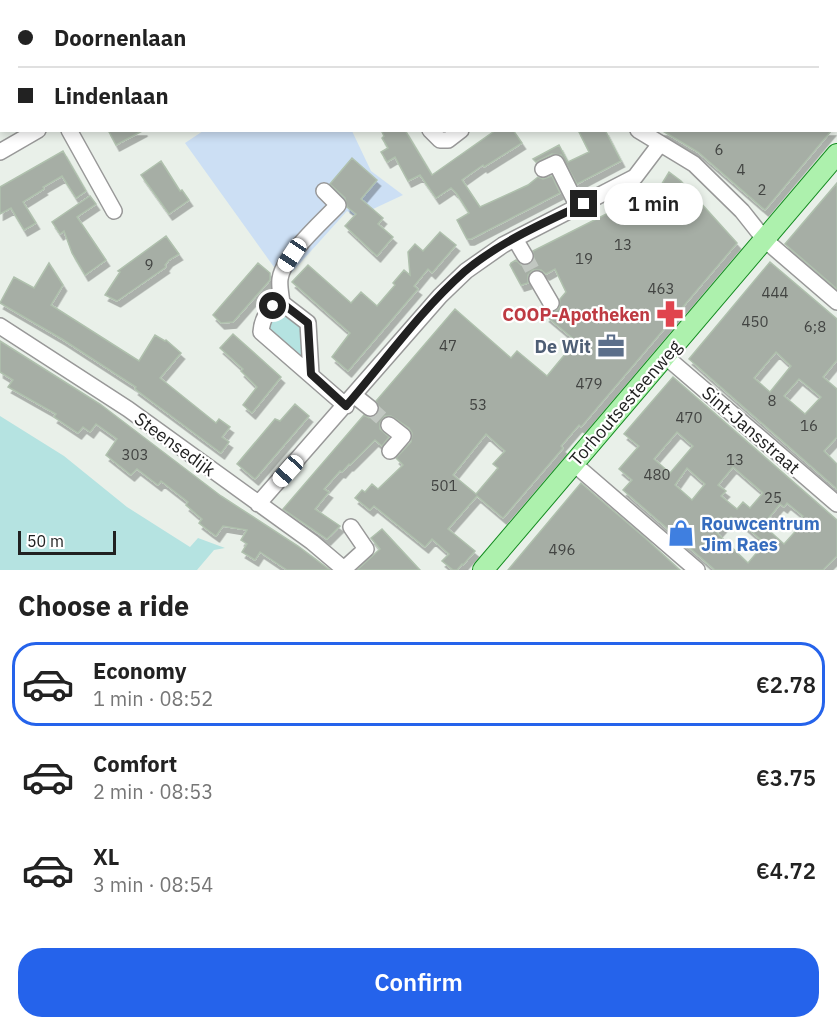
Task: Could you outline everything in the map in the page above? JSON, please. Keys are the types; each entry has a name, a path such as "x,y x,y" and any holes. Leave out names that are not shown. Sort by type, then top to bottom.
{"main road":[{"name":"Torhoutsesteenweg","path":"483,570 837,154"}],"street":[{"path":"0,152 35,132"},
{"path":"70,132 114,211"},
{"path":"432,132 440,140 448,140 458,132"},
{"path":"641,132 694,164 837,302"},
{"path":"258,504 440,296 466,271 515,238 635,177 660,144"},
{"path":"543,169 556,163 578,207"},
{"path":"311,374 308,323 282,303 280,280 283,268 292,255 338,205 324,191"},
{"path":"515,238 525,256"},
{"path":"537,279 551,303"},
{"path":"282,303 273,306 262,321 261,332 311,374 350,401 370,408"},
{"name":"Steensedijk","path":"0,326 128,409 312,542 345,570"},
{"name":"Sint-Jansstraat","path":"665,356 837,504"},
{"path":"389,425 403,436 390,451"},
{"path":"573,463 697,570"},
{"path":"345,570 366,549 351,527"}],"shaded area":[{"path":"202,132 352,132 371,171 403,195 356,217 347,211 284,281 185,143"},
{"path":"281,312 286,313 301,326 302,357 272,332 271,321"},
{"path":"0,416 64,456 127,507 190,547 198,538 225,548 214,550 197,570 0,570"}],"building":[{"path":"109,132 140,132 116,145"},
{"path":"382,132 406,132 432,175 493,132 514,132 522,143 462,180 480,207 528,185 538,177 543,179 552,176 560,193 467,239 457,220 469,213 457,194 451,188 436,198 420,175 408,181 395,157 387,162 381,152 388,148 382,138 384,136"},
{"path":"579,132 606,132 621,161 577,184 561,155 552,154 536,162 533,159 559,145 568,162 589,152"},
{"path":"664,132 830,132 765,210 698,152"},
{"path":"63,151 86,191 76,198 62,176 43,187 44,189 23,202 36,223 24,230 11,208 0,214 0,187"},
{"path":"352,158 377,180 361,199 383,218 378,224 393,237 377,256 345,226 356,214 347,207 345,198 330,184"},
{"path":"161,161 180,191 182,190 189,200 169,214 141,175"},
{"path":"669,172 681,181 737,243 581,427 579,425 561,446 563,448 503,518 477,496 448,529 475,551 463,565 453,570 442,561 449,554 432,539 425,547 374,506 370,510 355,498 372,484 378,489 403,465 396,458 411,442 412,433 409,428 391,416 385,416 380,423 380,429 389,437 382,446 375,440 350,465 342,472 340,471 324,489 329,492 315,509 340,526 327,539 283,509 364,415 369,418 377,414 380,409 376,401 455,309 511,358 517,351 547,376 576,341 546,316 549,312 555,312 559,308 560,299 566,292 555,269 546,274 541,270 533,270 528,275 528,283 521,285 511,263 516,260 521,265 529,265 534,260 533,251 660,187","holes":["486,434 505,451 493,464 498,468 476,494 453,475"]},
{"path":"837,183 837,289 785,244"},
{"path":"90,196 96,204 77,217 106,260 85,275 72,253 64,231 60,234 52,222"},
{"path":"440,232 456,245 432,273 428,269 414,286 418,289 348,371 332,357 350,333 292,282 308,265 351,303 361,292 377,306 395,285 393,283 404,270 410,275 408,252 415,244 423,251"},
{"path":"166,236 179,254 169,260 166,267 117,301 105,295 120,272 118,271"},
{"path":"770,262 837,319 837,360 823,377 837,389 837,437 824,451 837,464 837,489 689,359","holes":["776,352 791,366 770,392 754,378","799,379 821,397 805,414 784,396"]},
{"path":"49,263 63,285 51,305 139,361 155,335 166,340 181,353 160,378 216,423 219,419 230,427 222,437 229,442 221,453 135,389 136,387 62,339 0,303 14,277 34,288"},
{"path":"258,263 270,273 270,280 233,322 221,323 213,315"},
{"path":"233,334 281,377 252,413 243,405 257,387 241,371 243,369 220,348"},
{"path":"0,341 100,404 221,496 298,546 330,570 287,570 260,552 255,560 242,552 247,544 241,540 247,530 223,526 216,536 199,523 202,519 186,505 188,502 161,481 158,485 137,469 131,475 106,455 117,439 96,424 90,432 83,427 78,433 54,417 56,414 8,387 13,380 0,372"},
{"path":"673,377 837,520 837,556 823,570 715,570 623,490 632,480 619,469 639,446 624,434","holes":["677,432 693,446 670,473 654,459","733,467 763,493 750,508 743,502 737,509 721,496 726,491 718,485","687,468 705,484 692,500 675,485","787,503 803,516 798,522 802,524 784,544 763,525 780,504 784,507","731,517 765,543 748,563 717,533"]},
{"path":"295,404 309,416 255,479 237,464 275,419 280,421"},
{"path":"581,483 644,537 680,570 508,570"},
{"path":"382,529 420,570 357,570 380,549 371,538"}],"tunnel":[{"path":"525,256 537,279"},
{"path":"370,408 389,425"}],"place":[{"name":"COOP-Apotheken","path":"670,314"},
{"name":"De Wit","path":"611,346"},
{"name":"Rouwcentrum Jim Raes","path":"681,533"}],"route":[{"path":"273,306 282,303 308,323 311,374 346,406 440,296 466,271 503,245 584,204"}]}
